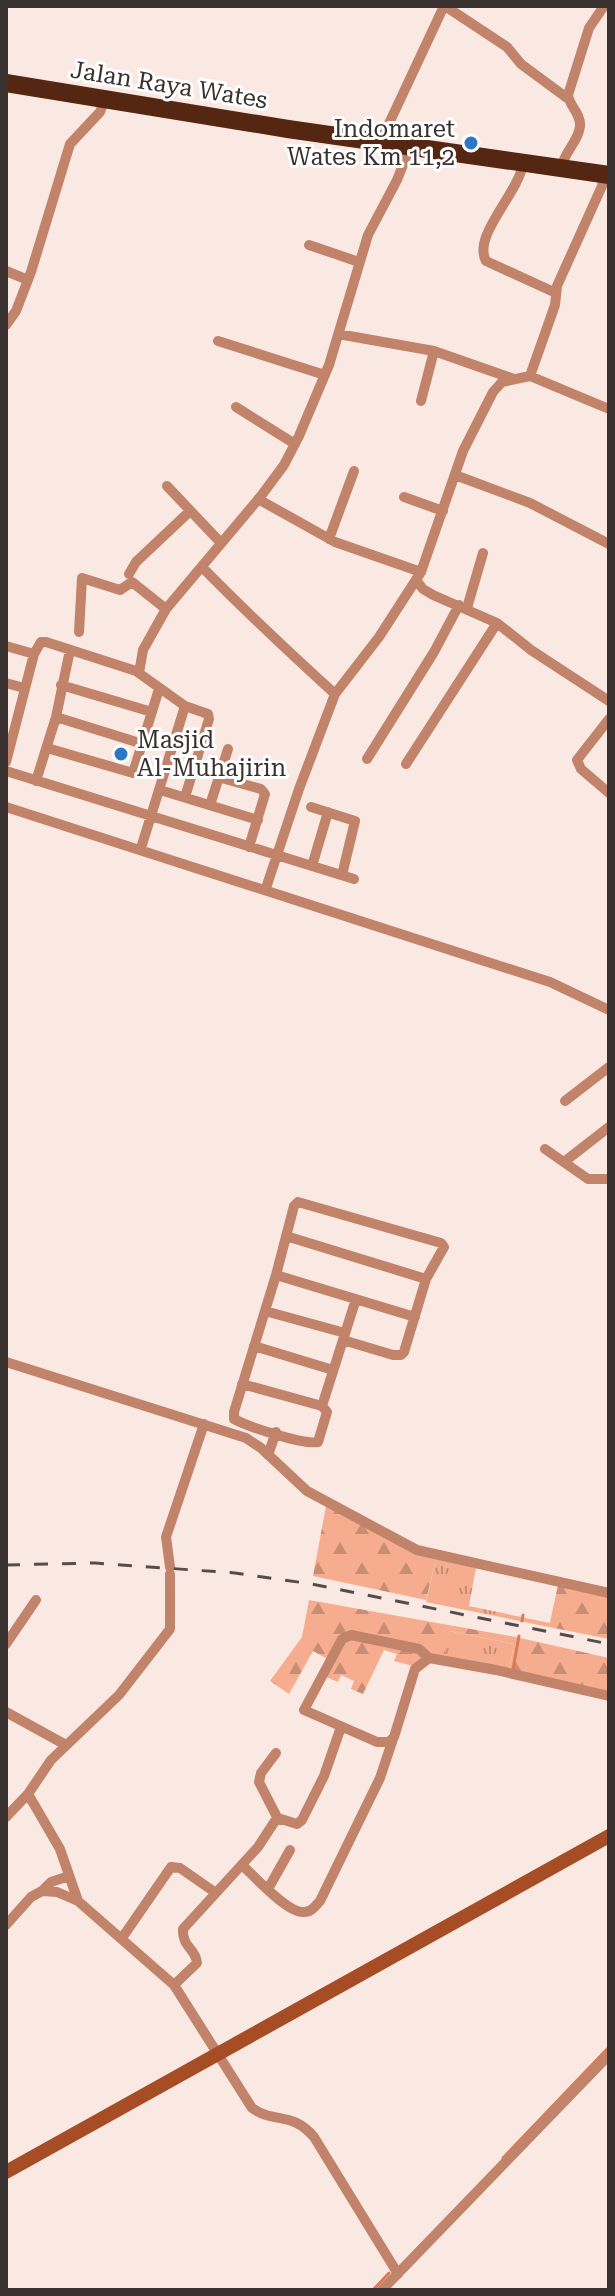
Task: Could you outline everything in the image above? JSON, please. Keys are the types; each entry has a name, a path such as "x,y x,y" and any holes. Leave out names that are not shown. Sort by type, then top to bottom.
{"highway":[{"name":"Jalan Raya Wates","path":"6,83 410,147 606,174"}],"street":[{"path":"383,142 445,6 507,47 521,64 567,98 577,113 580,127 561,169"},
{"path":"567,98 589,28 604,6"},
{"path":"6,325 12,306 28,280 70,144 100,112 105,99"},
{"path":"139,673 143,650 166,609 258,499 284,465 295,444 325,375 368,235 397,180 410,147"},
{"path":"523,164 517,185 485,235 482,252 486,261 556,293"},
{"path":"530,376 555,305 556,293 606,174"},
{"path":"309,245 359,262"},
{"path":"6,271 28,280"},
{"path":"338,334 434,351 497,371 515,380"},
{"path":"218,341 325,375"},
{"path":"421,401 434,351"},
{"path":"266,888 335,694 379,637 418,576 469,437 493,392 502,382 530,376 609,409"},
{"path":"236,407 295,444"},
{"path":"329,539 354,471"},
{"path":"455,475 530,503 609,544"},
{"path":"167,486 221,543"},
{"path":"404,497 443,511"},
{"path":"258,499 329,539 418,576 423,589 497,623 531,650 609,701"},
{"path":"129,574 136,562 189,512"},
{"path":"367,759 463,607 483,553"},
{"path":"202,567 335,694"},
{"path":"79,632 82,578 120,590 130,581 166,609"},
{"path":"406,764 497,623"},
{"path":"6,762 10,734 34,654 42,642 139,673 185,706 209,716 185,797"},
{"path":"6,646 34,654"},
{"path":"36,781 56,717 70,650"},
{"path":"6,683 24,688"},
{"path":"61,685 152,712"},
{"path":"47,748 131,774 159,689"},
{"path":"141,848 185,706"},
{"path":"56,717 143,744"},
{"path":"609,719 577,760 581,769 609,793"},
{"path":"210,805 228,749"},
{"path":"6,771 354,879"},
{"path":"218,777 264,792 265,798 249,847"},
{"path":"160,790 258,820"},
{"path":"6,807 266,888 550,982 609,1010"},
{"path":"311,807 356,823 342,875"},
{"path":"312,866 328,812"},
{"path":"565,1101 609,1067"},
{"path":"567,1159 609,1127"},
{"path":"545,1149 567,1159 588,1179 609,1179"},
{"path":"242,1384 322,1406 327,1412 320,1439 316,1443 234,1419 234,1412 242,1384 276,1275 294,1206 302,1201 441,1243 443,1250 426,1279 401,1355 393,1355 265,1311"},
{"path":"286,1236 426,1279"},
{"path":"276,1275 415,1317"},
{"path":"322,1406 356,1299"},
{"path":"254,1346 333,1370"},
{"path":"6,1362 255,1443 294,1481 319,1499 417,1550 609,1593"},
{"path":"6,1817 28,1794 42,1770 119,1695 170,1629 170,1571 166,1537 204,1424"},
{"path":"255,1443 259,1427"},
{"path":"268,1455 276,1432"},
{"path":"6,1644 36,1600"},
{"path":"394,1737 384,1743 304,1710 346,1636 419,1649 429,1658 609,1696"},
{"path":"242,1865 296,1911 312,1910 320,1901 380,1778 415,1669 429,1658"},
{"path":"6,1712 66,1745"},
{"path":"276,1753 261,1773 259,1782 278,1819 293,1824 302,1820 324,1776 341,1727"},
{"path":"28,1794 60,1849 78,1901"},
{"path":"174,1985 197,1963 196,1955 184,1944 183,1929 242,1865 278,1819"},
{"path":"6,2172 609,1836"},
{"path":"268,1889 290,1850"},
{"path":"122,1938 171,1867 180,1868 216,1893"},
{"path":"6,1925 31,1897 51,1882 69,1876"},
{"path":"42,1891 57,1892 78,1901 174,1985 252,2108 263,2114 296,2120 309,2131 398,2274"},
{"path":"382,2290 609,2055"},
{"path":"598,2065 609,2073"}],"green space":[{"path":"326,1506 436,1559 426,1600 313,1576"},
{"path":"436,1559 476,1568 469,1606 550,1623 549,1627 426,1602"},
{"path":"558,1585 609,1596 609,1639 549,1627"},
{"path":"309,1600 516,1637 609,1658 609,1693 509,1670 514,1644 450,1631 444,1658 424,1656 413,1666 394,1661 397,1654 384,1650 363,1694 351,1689 354,1681 341,1675 338,1682 324,1676 331,1661 313,1651 289,1694 270,1681 302,1637"},
{"path":"449,1631 514,1644 509,1670 444,1658"}],"waterway":[{"path":"522,1621 523,1615"},
{"path":"513,1669 519,1636"},
{"path":"503,2158 609,2047"},
{"path":"373,2290 389,2273"}],"railway":[{"path":"6,1565 95,1563 235,1573 312,1584 609,1644"}],"place":[{"name":"Indomaret Wates Km 11,2","path":"471,143"},
{"name":"Masjid Al-Muhajirin","path":"121,754"}]}
